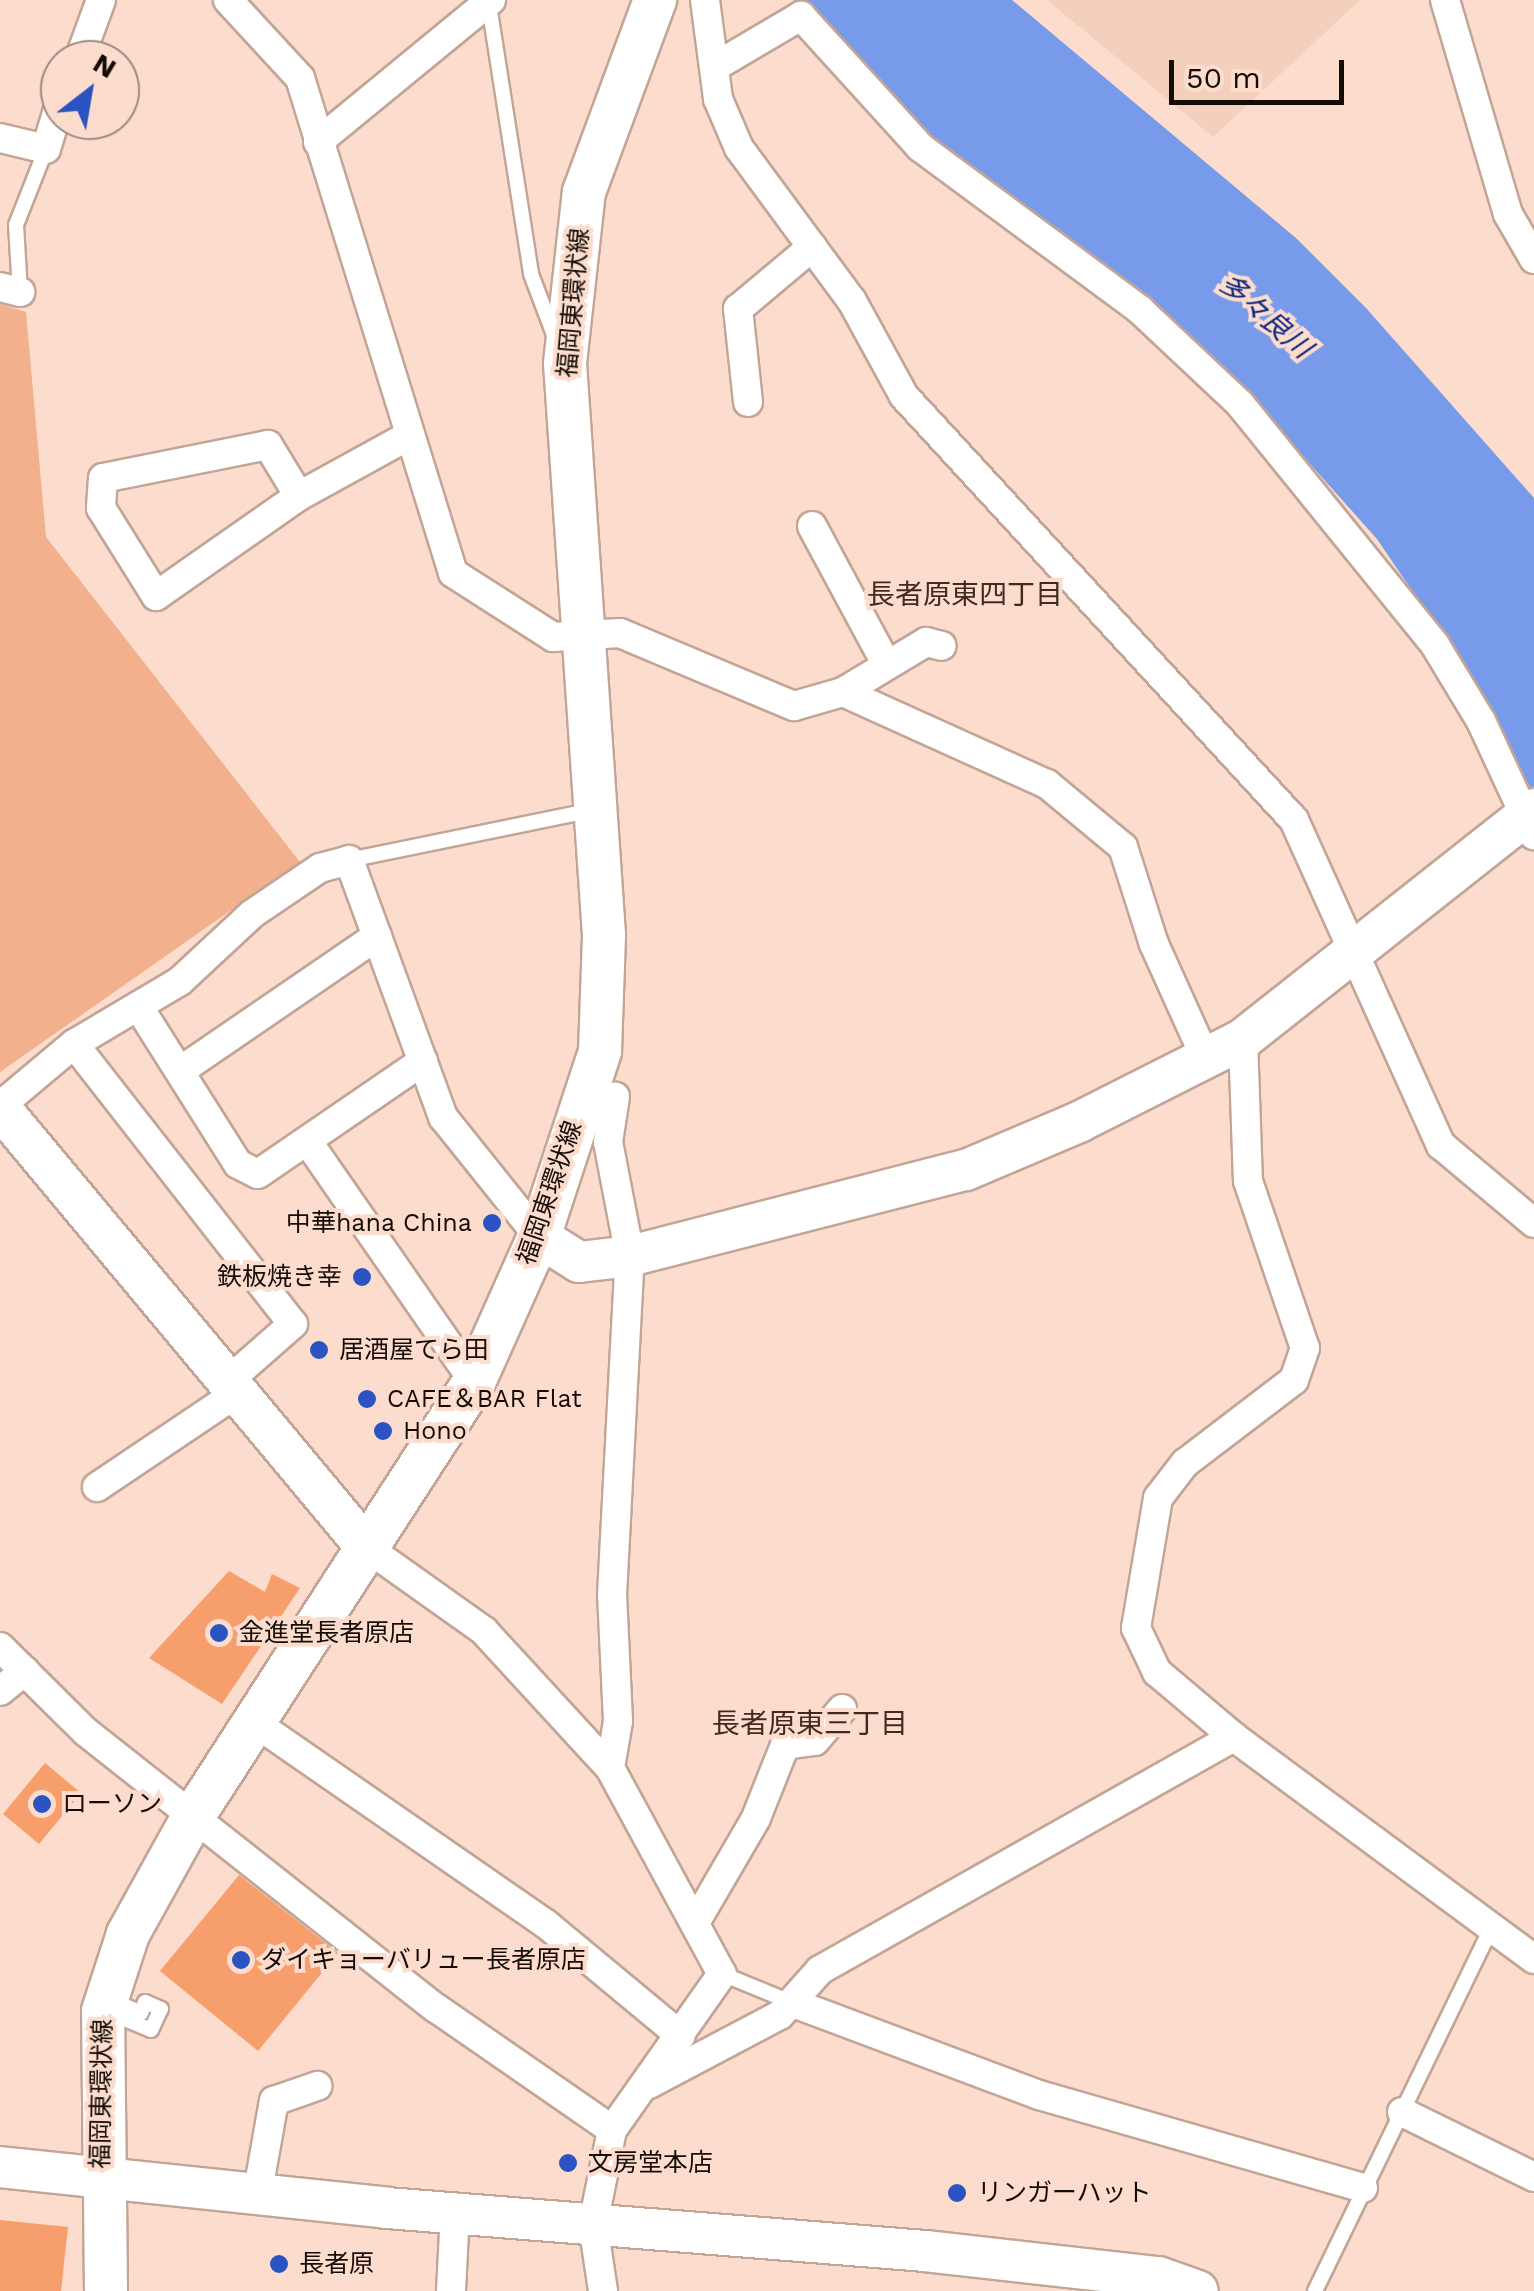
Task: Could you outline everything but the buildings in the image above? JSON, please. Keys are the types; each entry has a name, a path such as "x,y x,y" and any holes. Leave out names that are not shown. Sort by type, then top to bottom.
{"main road":[{"name":"福岡東環状線","path":"106,2291 101,2182 105,2004 128,1934 194,1815 474,1382 539,1237 600,1051 604,935 579,636 566,363 584,192 654,0"}],"street":[{"path":"87,40 101,0"},
{"path":"228,0 300,78 453,573 553,637 620,633 794,706 843,692 926,642 942,646"},
{"path":"705,0 718,98 739,148 852,301 904,396 1294,820 1359,955 1441,1144 1534,1223"},
{"path":"1445,0 1508,214 1534,259"},
{"path":"318,142 443,34 490,3"},
{"path":"603,2291 594,2224 612,2130 722,1974 610,1768 484,1630 366,1547 4,1124 74,1044 180,981 252,914 320,868 349,860 443,1118 539,1237 579,1262 630,1256 966,1170 1206,1058 1242,1040 1359,955 1532,820 1482,721 1386,577 1298,467 1154,324 920,148 801,16 716,66"},
{"path":"0,138 46,148 48,140"},
{"path":"748,402 738,309 812,247"},
{"path":"299,496 268,445 103,478 101,508 156,596 299,496 408,436"},
{"path":"812,526 888,665"},
{"path":"843,692 1047,784 1123,847 1154,944 1206,1058"},
{"path":"180,1070 378,936"},
{"path":"138,1006 238,1164 258,1174 423,1061"},
{"path":"1242,1040 1248,1181 1305,1348 1294,1380 1185,1463 1158,1498 1136,1628 1157,1672 1234,1737 1534,1959"},
{"path":"74,1044 293,1324 232,1387 97,1487"},
{"path":"610,1768 618,1721 612,1596 630,1256 608,1142 615,1098"},
{"path":"308,1142 474,1382"},
{"path":"0,1647 86,1732 436,2008 612,2130"},
{"path":"0,1691 24,1671"},
{"path":"696,1924 756,1818 785,1745 815,1740 842,1709"},
{"path":"254,1722 546,1924 681,2036"},
{"path":"644,2086 792,2003 820,1970 1234,1737"},
{"path":"792,2003 1038,2095 1363,2188"},
{"path":"257,2196 274,2101 317,2086"},
{"path":"1402,2112 1534,2177"},
{"path":"0,2167 101,2182 964,2255 1158,2277 1198,2291"},
{"path":"451,2291 455,2213"}],"lane":[{"path":"490,3 531,274 566,363"},
{"path":"10,289 16,226 46,148"},
{"path":"349,860 596,810"},
{"path":"1315,2291 1492,1927"},
{"path":"722,1974 792,2003"}],"shaded area":[{"path":"1047,0 1360,0 1213,137"},
{"path":"0,304 26,312 46,537 300,862 0,1072"}],"water":[{"name":"多々良川","path":"794,0 1012,0 1297,239 1366,308 1534,498 1534,794 1461,663 1377,539 1269,418 1156,312 885,99"}],"place":[{"name":"中華hana China","path":"492,1223"},
{"name":"鉄板焼き幸","path":"362,1277"},
{"name":"居酒屋てら田","path":"319,1350"},
{"name":"CAFE＆BAR Flat","path":"367,1399"},
{"name":"Hono","path":"383,1431"},
{"name":"金進堂長者原店","path":"219,1633"},
{"name":"ローソン","path":"42,1804"},
{"name":"ダイキョーバリュー長者原店","path":"241,1960"},
{"name":"文房堂本店","path":"568,2163"},
{"name":"リンガーハット","path":"957,2193"},
{"name":"長者原","path":"279,2264"}],"district":[{"name":"長者原東四丁目","path":"965,595"},
{"name":"長者原東三丁目","path":"810,1724"}]}
